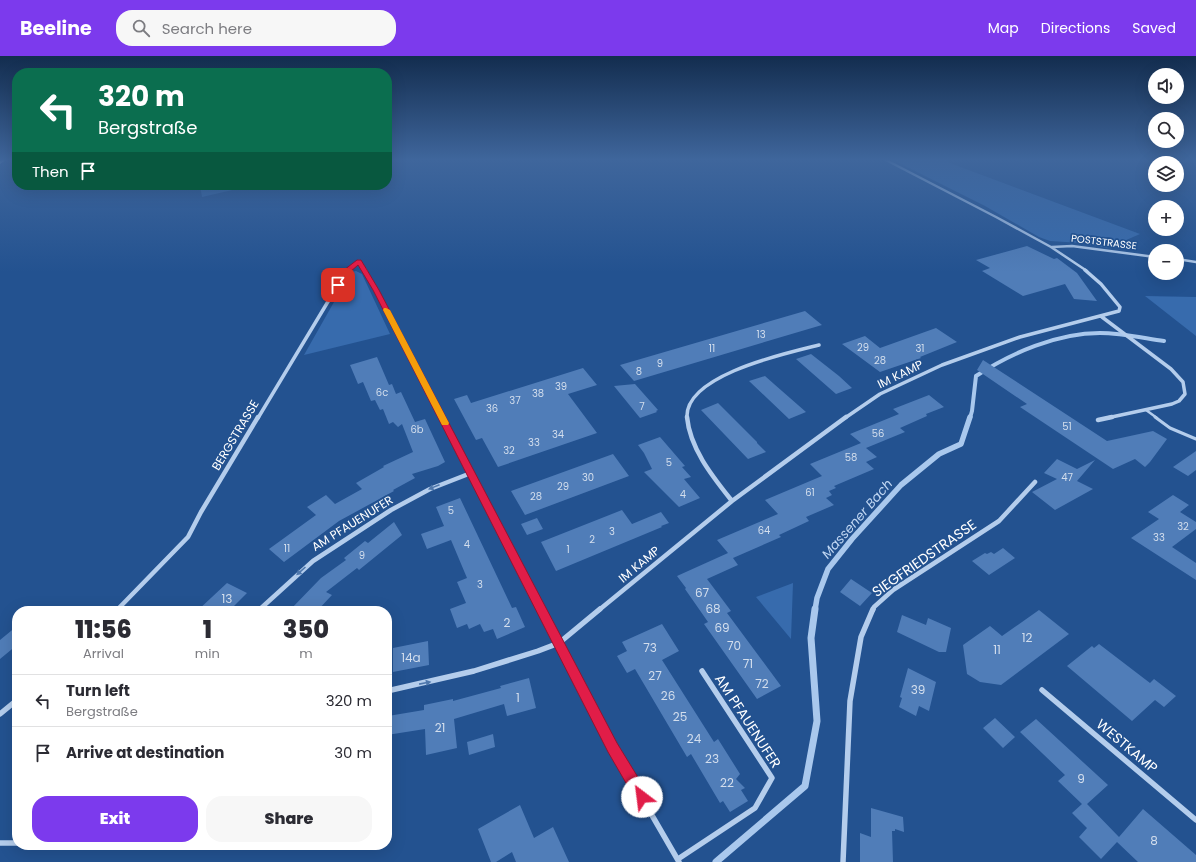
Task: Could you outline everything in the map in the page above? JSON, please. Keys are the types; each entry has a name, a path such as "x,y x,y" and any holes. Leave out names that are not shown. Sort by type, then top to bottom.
{"street":[{"name":"POSTSTRASSE","path":"957,197 1051,247 1096,280 1120,307"},
{"name":"POSTSTRASSE","path":"1051,247 1072,246 1148,256"},
{"path":"1184,260 1196,262"},
{"name":"AM PFAUENUFER","path":"359,261 369,277 613,748 679,861 755,808 772,778 702,671"},
{"name":"BERGSTRASSE","path":"121,606 188,537 205,505 346,271 359,261"},
{"name":"IM KAMP","path":"559,643 732,501 833,426 880,394 942,365 984,349 1020,337 1116,313 1119,311 1120,307"},
{"path":"1098,420 1146,410 1179,401 1185,394 1183,382 1175,372 1102,317"},
{"path":"732,501 711,473 694,441 688,424 686,411 690,400 697,392 708,384 729,373 760,360 819,345"},
{"name":"AM PFAUENUFER","path":"264,606 313,561 391,510 430,489 471,473"},
{"name":"SIEGFRIEDSTRASSE","path":"842,862 850,701 862,637 874,607 893,590 999,521 1035,482"},
{"path":"392,690 438,681 514,660 559,643"},
{"name":"WESTKAMP","path":"1042,690 1196,820"},
{"path":"0,714 12,704"},
{"path":"0,843 12,842"}],"lane":[{"path":"1146,410 1170,428 1196,439"}],"shaded area":[{"path":"966,197 1040,197 1140,234 1108,248 1081,243 1050,241 1039,237"},
{"path":"356,271 362,274 390,334 304,355 351,272"},
{"path":"1145,296 1196,297 1196,336"},
{"path":"793,583 791,639 756,597"}],"building":[{"path":"1027,246 1054,259 1057,258 1077,273 1097,301 1074,299 1065,284 1023,296 982,271 990,268 976,260"},
{"path":"805,311 822,325 634,381 620,365"},
{"path":"936,328 957,342 920,357 921,358 880,372 842,344 865,336 880,348"},
{"path":"811,354 852,388 836,394 796,359"},
{"path":"377,357 389,385 392,384 396,394 401,392 415,422 425,419 445,462 438,466 412,474 415,478 339,521 284,562 269,549 316,515 307,507 326,495 335,504 362,489 356,483 384,467 383,466 413,452 402,424 398,427 393,422 389,424 383,409 380,410 375,400 371,401 363,382 358,384 350,365"},
{"path":"983,360 1107,441 1153,431 1167,439 1145,467 1135,459 1113,469 1020,407 1027,404 977,370"},
{"path":"583,368 597,385 568,394 597,433 498,467 482,438 476,440 454,399 467,395 471,403"},
{"path":"765,376 806,412 789,419 749,381"},
{"path":"635,384 658,410 656,411 657,412 640,418 614,386"},
{"path":"929,395 944,407 926,414 927,416 900,428 905,432 866,448 877,457 866,462 874,469 834,486 836,488 829,491 832,495 826,498 834,505 806,517 809,521 779,535 781,537 733,558 738,565 707,579 731,611 727,613 781,686 757,699 704,624 708,622 677,576 728,553 717,540 778,514 765,500 822,476 810,464 861,443 850,434 899,414 893,409"},
{"path":"718,403 766,452 748,459 701,410"},
{"path":"660,437 685,466 682,467 691,477 684,479 700,498 679,507 644,472 652,469 638,445"},
{"path":"1196,451 1196,470 1188,476 1173,467"},
{"path":"613,454 629,476 525,515 511,491"},
{"path":"1057,459 1077,469 1095,460 1077,481 1093,489 1055,510 1032,492 1057,479 1044,473"},
{"path":"1173,495 1189,505 1180,512 1196,522 1196,529 1172,547 1196,563 1196,580 1131,538 1159,519 1148,512"},
{"path":"460,498 512,608 516,607 525,627 497,639 493,629 484,632 480,624 469,629 467,624 457,628 450,609 466,603 457,582 467,578 451,540 427,549 421,534 444,526 436,507"},
{"path":"622,510 632,524 661,512 669,523 556,571 541,542"},
{"path":"537,518 543,529 527,535 521,524"},
{"path":"394,522 402,535 359,570 357,568 326,592 332,595 322,606 294,606 321,578 346,560 344,558 365,541 368,543"},
{"path":"1003,548 1015,558 989,575 972,561 985,553 987,554 991,552 994,554"},
{"path":"851,579 872,593 860,606 840,592"},
{"path":"227,583 247,593 234,606 202,606"},
{"path":"1039,610 1069,634 1001,685 980,682 967,674 963,645 990,626 1002,636"},
{"path":"902,615 926,625 928,618 951,628 946,652 939,652 897,632"},
{"path":"662,624 679,651 662,660 714,742 718,739 740,774 736,779 745,788 741,790 748,801 730,812 723,801 720,803 691,754 687,757 635,669 627,673 617,656 627,651 622,642"},
{"path":"12,630 12,649 0,659 0,640"},
{"path":"428,641 429,665 393,672 393,648"},
{"path":"1099,644 1150,683 1154,679 1176,696 1164,707 1155,700 1132,721 1067,666 1092,646 1094,648"},
{"path":"908,668 936,682 929,711 919,706 916,716 899,707 902,698 900,697"},
{"path":"529,678 536,708 507,716 504,704 454,719 457,748 426,755 425,729 392,734 392,715 424,710 424,705 453,699 453,701 501,688 500,686"},
{"path":"995,718 1015,737 1003,748 983,728"},
{"path":"1036,719 1108,785 1087,804 1119,837 1143,809 1196,855 1196,862 1138,862 1117,842 1101,859 1079,837 1087,828 1072,813 1082,804 1058,781 1065,775 1020,732"},
{"path":"493,734 495,747 469,755 467,742"},
{"path":"520,805 534,838 553,827 569,862 516,862 512,852 496,862 491,862 478,829"},
{"path":"871,808 903,817 904,832 895,829 895,831 892,831 893,862 860,862 860,833 871,837"}],"waterway":[{"name":"Massener Bach","path":"970,418 976,376 1019,352 1067,336 1084,334 1108,333 1164,341"},
{"name":"Massener Bach","path":"815,610 817,598 828,569 852,539 901,485 939,454 961,444 970,417"},
{"name":"Massener Bach","path":"716,862 805,786 817,721 811,638 815,609"}],"slow traffic":[{"path":"386,310 445,423"}],"route":[{"path":"338,285 346,271 359,261 376,290 613,748 642,797"}]}
